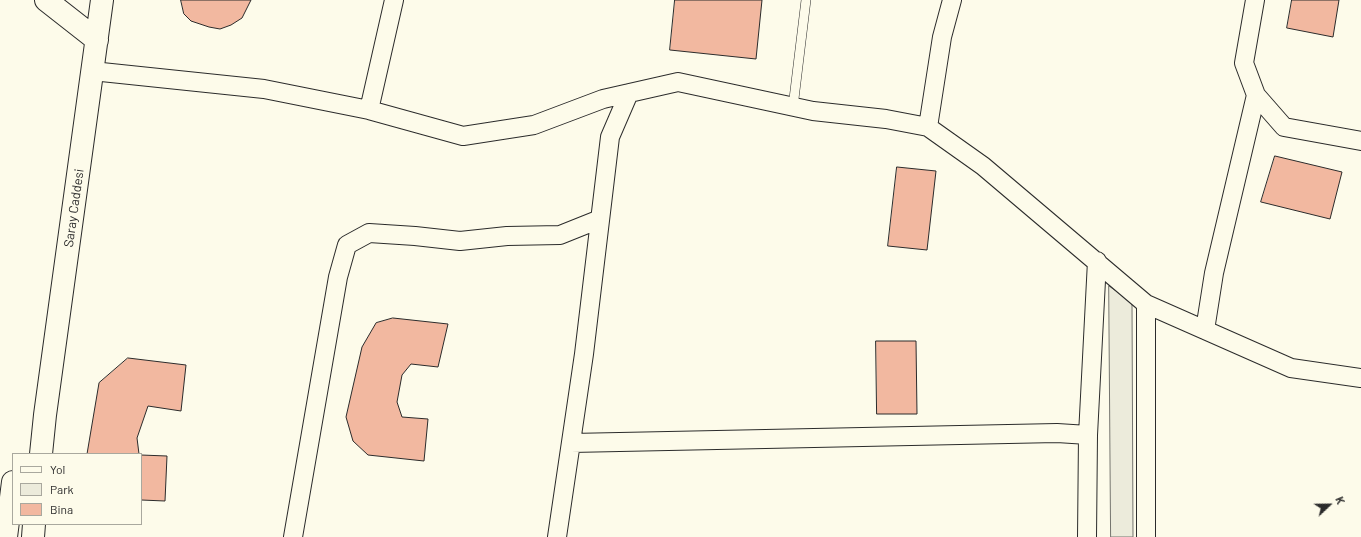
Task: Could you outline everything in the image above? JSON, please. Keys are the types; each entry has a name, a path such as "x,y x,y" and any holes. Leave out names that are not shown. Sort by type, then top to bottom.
{"street":[{"path":"46,0 97,40"},
{"name":"Saray Caddesi","path":"41,453 102,0"},
{"path":"369,110 394,0"},
{"path":"928,127 942,38 952,0"},
{"path":"1255,0 1244,63 1256,95 1284,127 1361,141"},
{"path":"92,72 264,89 369,110 463,136 534,125 603,99 678,82 813,111 886,119 928,127 983,166 1146,304 1291,368 1361,378"},
{"path":"557,537 584,354 610,137 629,93"},
{"path":"1205,330 1214,273 1256,95"},
{"path":"293,537 338,277 347,245 369,233 460,241 506,236 560,235 600,219"},
{"path":"1087,537 1088,435 1097,261"},
{"path":"1146,304 1146,537"},
{"name":"Saray Caddesi","path":"27,453 46,415"},
{"path":"571,443 1057,433 1088,435"},
{"path":"6,537 12,490"},
{"path":"32,537 34,525"}],"lane":[{"path":"793,107 806,0"}],"green space":[{"path":"1109,286 1132,302 1133,537 1111,537"}],"building":[{"path":"181,0 251,0 242,18 231,25 220,29 191,21 184,14"},
{"path":"675,0 762,0 756,59 670,50"},
{"path":"1292,0 1339,0 1333,37 1287,28"},
{"path":"1275,156 1342,172 1330,219 1261,202"},
{"path":"897,167 936,171 927,250 888,246"},
{"path":"393,318 448,324 438,367 411,364 402,375 397,402 402,417 428,419 424,461 368,455 353,441 346,417 362,347 376,323"},
{"path":"876,341 916,341 917,414 877,414"},
{"path":"128,358 186,365 181,411 148,406 137,438 139,453 87,453 99,383"},
{"path":"142,455 167,456 165,501 142,500"}]}
